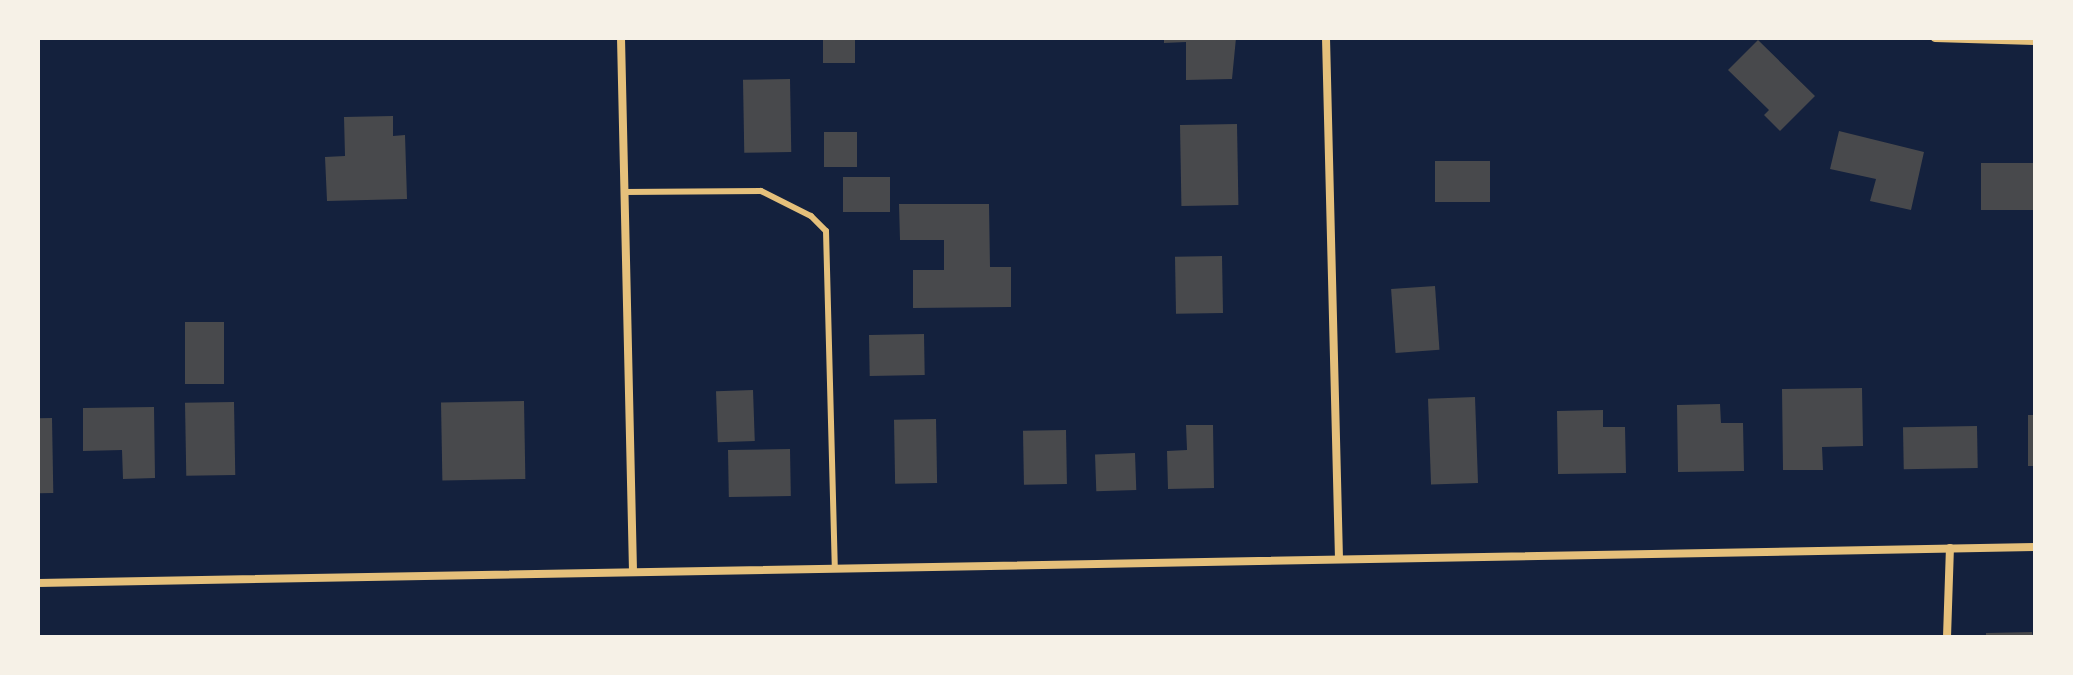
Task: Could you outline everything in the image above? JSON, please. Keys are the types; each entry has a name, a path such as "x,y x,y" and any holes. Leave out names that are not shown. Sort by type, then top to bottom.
{"street":[{"path":"621,38 633,569"},
{"path":"1326,38 1339,558"},
{"path":"1935,38 2035,41"},
{"path":"38,583 633,569 2035,547"},
{"path":"1947,637 1950,548"}],"lane":[{"path":"624,192 761,191 811,216 826,231 835,568"}],"building":[{"path":"823,38 855,38 855,63 823,63"},
{"path":"1164,38 1236,38 1232,79 1186,80 1186,42 1164,43"},
{"path":"1758,40 1815,96 1780,131 1764,115 1769,110 1728,70"},
{"path":"790,79 791,152 744,153 743,80"},
{"path":"393,116 393,136 405,135 407,199 327,201 325,157 345,156 344,117"},
{"path":"1237,124 1238,205 1181,206 1180,125"},
{"path":"1839,131 1924,152 1911,210 1870,201 1876,179 1830,169"},
{"path":"824,132 857,132 857,167 824,167"},
{"path":"1435,161 1490,161 1490,202 1435,202"},
{"path":"1981,163 2035,163 2035,210 1981,210"},
{"path":"843,177 890,177 890,212 843,212"},
{"path":"899,204 989,204 990,267 1011,267 1011,307 913,308 913,270 944,270 944,240 900,240"},
{"path":"1222,256 1223,313 1176,314 1175,257"},
{"path":"1435,286 1439,350 1396,353 1391,289"},
{"path":"185,322 224,322 224,384 185,384"},
{"path":"924,334 925,375 870,376 869,335"},
{"path":"1862,388 1863,446 1822,447 1823,470 1783,470 1782,389"},
{"path":"753,390 755,441 718,442 716,391"},
{"path":"1475,397 1478,483 1431,485 1428,399"},
{"path":"524,401 525,479 442,480 441,402"},
{"path":"234,402 235,475 186,476 185,403"},
{"path":"1720,404 1721,423 1743,423 1744,471 1678,472 1677,405"},
{"path":"154,407 155,478 123,479 122,450 83,451 83,408"},
{"path":"1603,410 1603,427 1625,427 1626,473 1558,474 1557,411"},
{"path":"2028,415 2035,415 2035,466 2028,466"},
{"path":"38,418 52,418 53,493 39,493"},
{"path":"936,419 937,483 895,484 894,420"},
{"path":"1186,425 1213,425 1214,488 1168,489 1167,451 1187,450"},
{"path":"1977,426 1978,468 1904,469 1903,427"},
{"path":"1066,430 1067,484 1024,485 1023,431"},
{"path":"790,449 791,496 729,497 728,450"},
{"path":"1135,453 1136,490 1096,491 1095,454"},
{"path":"2032,632 2033,637 1986,637 1986,633"}]}
